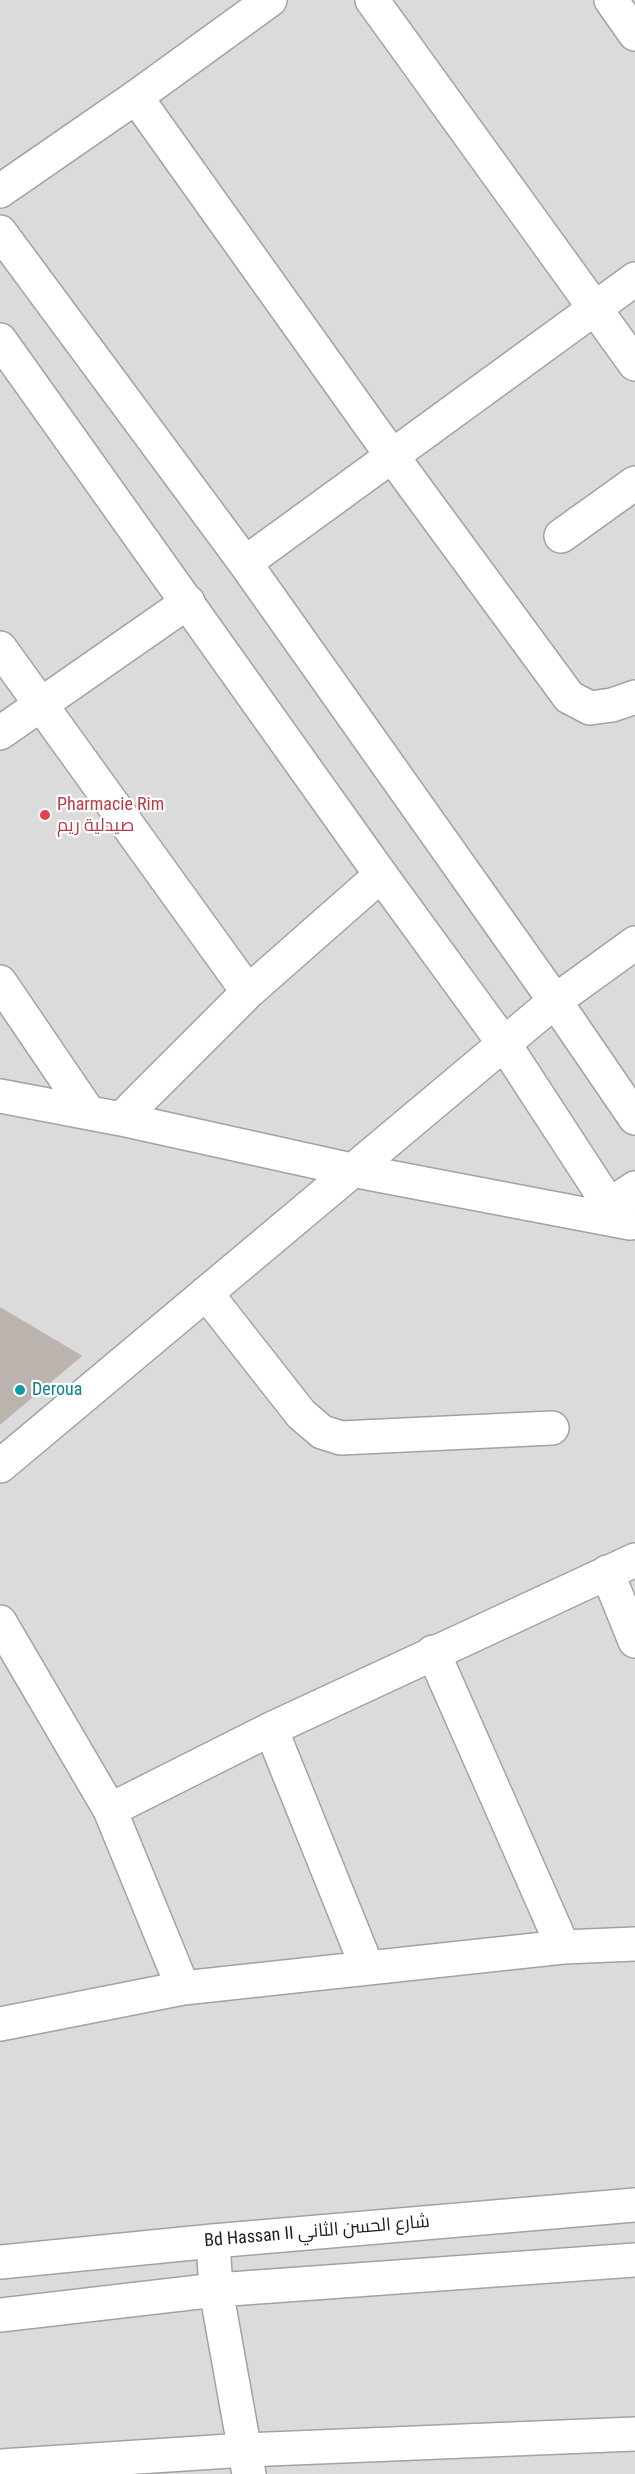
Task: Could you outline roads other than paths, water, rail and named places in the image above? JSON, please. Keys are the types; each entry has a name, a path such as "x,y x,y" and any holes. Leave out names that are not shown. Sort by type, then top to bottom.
{"street":[{"path":"0,191 136,98 270,0"},
{"path":"372,0 635,364"},
{"path":"611,0 635,34"},
{"path":"136,98 568,697 590,708 612,705 635,698"},
{"path":"0,232 245,563 555,1001 635,1118"},
{"path":"245,563 635,279"},
{"path":"6,355 188,602 381,874 625,1209"},
{"path":"561,537 635,483"},
{"path":"0,733 188,602"},
{"path":"0,648 248,992"},
{"path":"121,1119 248,992 381,874"},
{"path":"0,1466 555,1001 635,943"},
{"path":"0,982 89,1113"},
{"path":"0,1096 121,1119 352,1170 625,1209"},
{"path":"206,1293 301,1414 322,1432 341,1438 552,1428"},
{"path":"110,1810 271,1729 621,1566 635,1641"},
{"path":"0,1622 110,1810 183,1988"},
{"path":"433,1652 563,1947"},
{"path":"271,1729 367,1967"},
{"path":"2,2017 183,1988 563,1947 635,1944"},
{"name":"Bd Hassan II شارع الحسن الثاني","path":"0,2262 213,2241 635,2205"},
{"path":"213,2241 216,2290 247,2462"},
{"path":"0,2315 216,2290 635,2260"},
{"path":"0,2466 247,2462 635,2434"}],"place":[{"name":"Pharmacie Rim صيدلية ريم","path":"45,815"},
{"name":"Deroua","path":"20,1390"}]}
